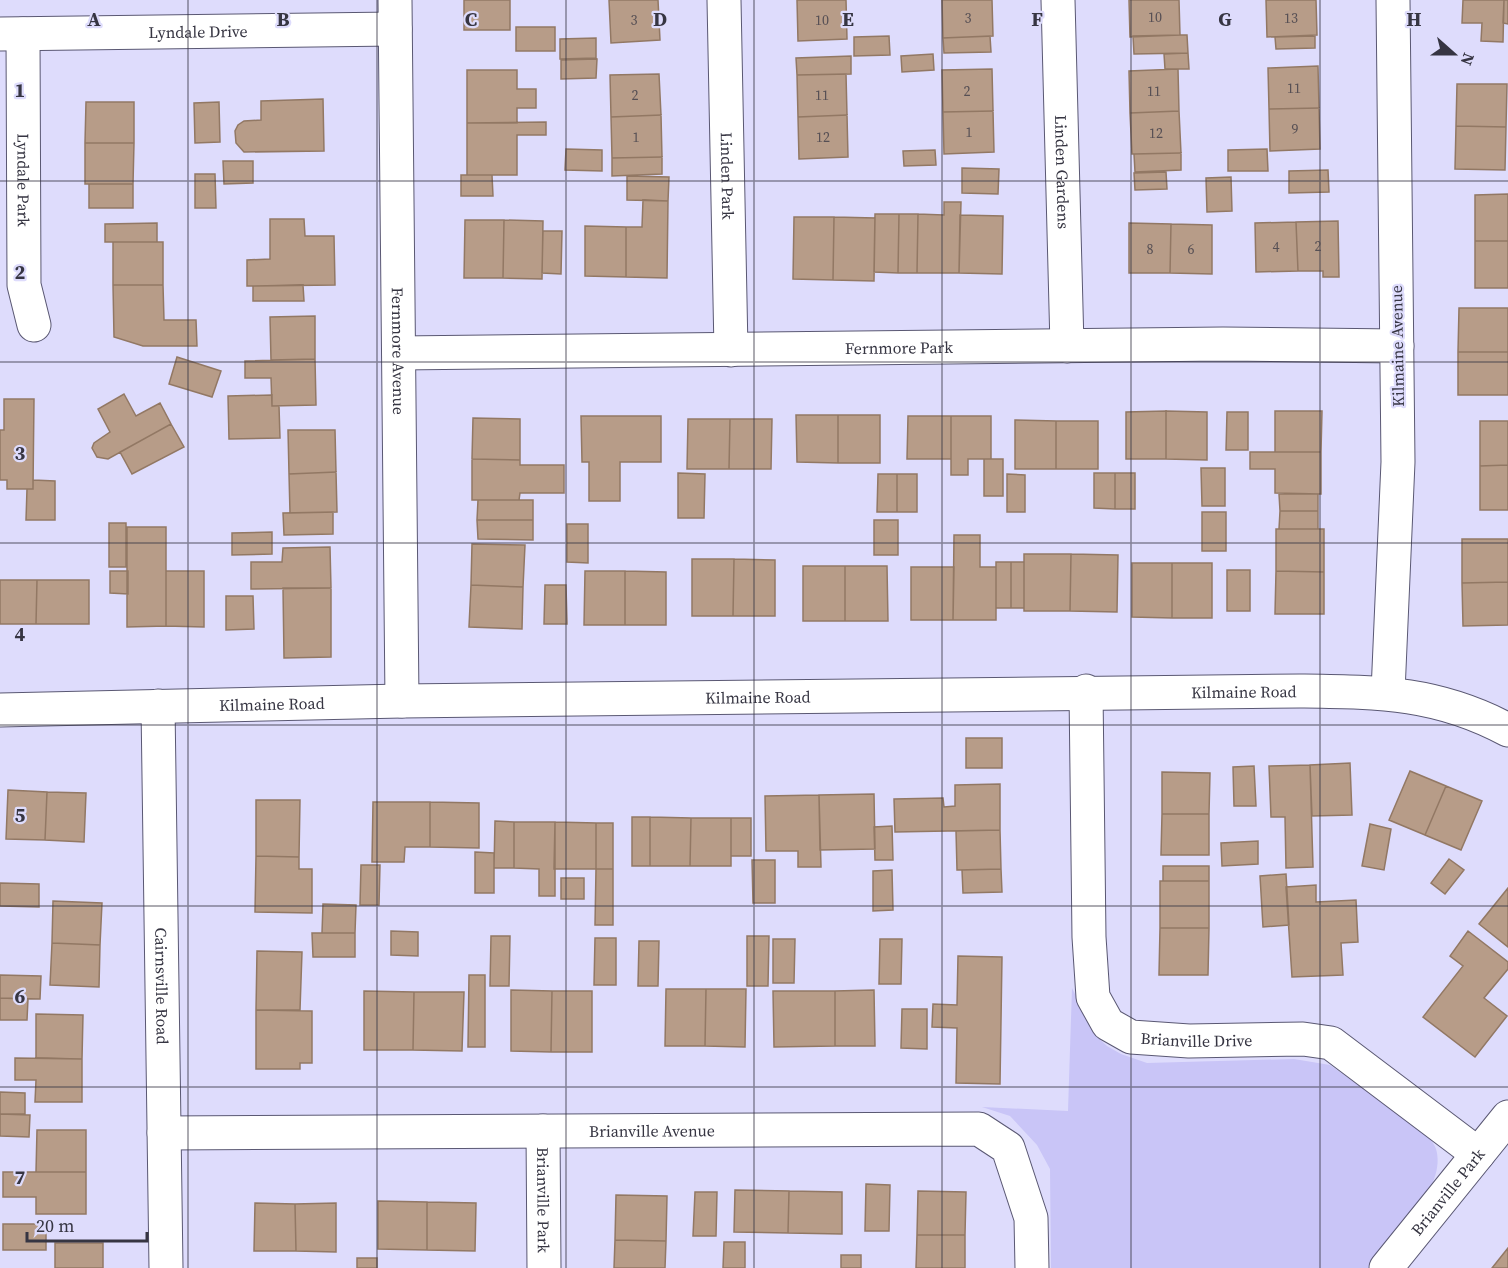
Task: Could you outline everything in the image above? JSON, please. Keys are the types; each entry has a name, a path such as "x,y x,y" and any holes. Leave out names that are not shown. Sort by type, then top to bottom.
{"street":[{"name":"Linden Park","path":"724,0 732,350"},
{"name":"Linden Gardens","path":"1058,0 1067,346"},
{"name":"Kilmaine Avenue","path":"1388,692 1398,462 1393,0"},
{"name":"Lyndale Drive","path":"11,34 395,15"},
{"name":"Fernmore Avenue","path":"395,15 402,701"},
{"name":"Lyndale Park","path":"11,34 24,285 34,325"},
{"name":"Fernmore Park","path":"399,353 1067,346 1397,346"},
{"name":"Kilmaine Road","path":"0,710 402,701 1086,691 1388,692 1435,700 1483,717 1508,730"},
{"name":"Brianville Drive","path":"1086,691 1089,938 1093,997 1108,1024 1131,1037 1189,1041 1303,1039 1330,1043 1478,1154"},
{"name":"Cairnsville Road","path":"158,706 166,1268"},
{"name":"Brianville Park","path":"1386,1268 1508,1117"},
{"name":"Brianville Avenue","path":"164,1133 979,1129 1008,1149 1031,1218 1032,1268"},
{"name":"Brianville Park","path":"543,1131 544,1268"}],"shaded area":[{"path":"1072,988 1096,1036 1121,1054 1147,1063 1294,1059 1330,1065 1426,1133 1436,1149 1437,1164 1434,1180 1426,1196 1403,1228 1368,1268 1051,1268 1050,1169 1037,1145 1010,1116 982,1107 1068,1111"}],"building":[{"path":"464,0 510,0 510,30 464,30"},
{"path":"609,0 658,0 660,40 611,43"},
{"path":"797,0 846,0 847,39 798,41"},
{"path":"942,0 992,0 993,36 943,38"},
{"path":"1129,0 1179,0 1180,35 1130,37"},
{"path":"1266,0 1316,0 1317,35 1267,37"},
{"path":"1463,0 1504,0 1503,42 1481,41 1482,23 1462,23"},
{"path":"1504,0 1508,0 1508,24 1503,23"},
{"path":"516,27 555,27 555,51 516,51"},
{"path":"1187,35 1188,53 1134,54 1133,36"},
{"path":"889,36 890,55 854,56 854,37"},
{"path":"990,36 991,52 944,53 943,38"},
{"path":"1315,36 1315,48 1276,49 1275,37"},
{"path":"596,38 596,58 560,59 560,39"},
{"path":"1188,53 1189,69 1165,69 1164,54"},
{"path":"933,54 934,70 902,72 901,56"},
{"path":"851,56 851,74 797,75 796,58"},
{"path":"597,59 596,78 561,79 561,60"},
{"path":"1318,66 1319,108 1269,109 1268,68"},
{"path":"992,69 993,111 943,112 942,70"},
{"path":"1178,69 1179,111 1130,113 1129,71"},
{"path":"467,70 517,70 517,89 536,89 536,108 517,108 517,123 467,123"},
{"path":"659,74 661,115 611,117 610,75"},
{"path":"846,74 847,115 798,117 797,75"},
{"path":"1457,84 1507,84 1506,127 1456,126"},
{"path":"323,99 324,151 244,152 236,143 235,131 238,125 244,121 261,120 261,101"},
{"path":"86,102 134,102 134,143 85,143"},
{"path":"219,102 220,142 195,143 194,103"},
{"path":"1319,108 1320,149 1270,151 1269,109"},
{"path":"993,111 994,152 944,154 943,112"},
{"path":"1179,111 1181,153 1132,154 1130,113"},
{"path":"661,115 662,157 612,158 611,117"},
{"path":"847,115 848,157 799,159 798,117"},
{"path":"546,122 546,135 517,135 517,175 467,175 467,123"},
{"path":"1456,126 1506,127 1505,170 1455,169"},
{"path":"85,143 134,143 133,184 85,184"},
{"path":"566,149 602,150 602,171 565,170"},
{"path":"1267,149 1268,171 1228,171 1228,150"},
{"path":"935,150 936,165 904,166 903,151"},
{"path":"1181,153 1181,170 1135,172 1134,154"},
{"path":"662,157 662,174 612,176 612,158"},
{"path":"223,161 253,161 253,183 224,184"},
{"path":"962,168 999,169 998,194 962,193"},
{"path":"1328,170 1329,192 1289,193 1289,171"},
{"path":"1166,172 1167,189 1135,190 1134,173"},
{"path":"195,174 215,174 216,208 195,208"},
{"path":"461,175 492,175 493,196 461,196"},
{"path":"627,176 669,177 668,201 627,200"},
{"path":"1231,177 1232,211 1207,212 1206,178"},
{"path":"89,184 133,184 133,208 89,208"},
{"path":"1508,194 1508,241 1475,241 1475,195"},
{"path":"643,200 668,201 667,278 626,277 626,227 642,227"},
{"path":"944,202 961,202 959,273 917,273 918,214 944,215"},
{"path":"875,214 899,214 898,273 874,272"},
{"path":"899,214 918,214 917,273 898,273"},
{"path":"960,215 1003,216 1002,274 959,273"},
{"path":"794,217 834,217 833,280 793,279"},
{"path":"834,217 875,218 874,281 833,280"},
{"path":"270,219 304,219 305,236 334,236 335,285 247,286 247,260 270,259"},
{"path":"465,220 504,220 503,278 464,278"},
{"path":"504,220 543,221 542,279 503,278"},
{"path":"1338,221 1339,277 1323,277 1323,271 1298,271 1296,222"},
{"path":"1296,222 1298,271 1256,272 1255,223"},
{"path":"157,223 157,242 105,242 105,224"},
{"path":"1129,223 1171,224 1170,273 1129,273"},
{"path":"1171,224 1212,225 1212,274 1170,273"},
{"path":"585,226 626,227 626,277 585,276"},
{"path":"543,231 562,231 561,274 542,273"},
{"path":"1475,241 1508,241 1508,288 1475,288"},
{"path":"113,242 163,242 163,285 113,285"},
{"path":"113,285 163,285 164,320 196,320 197,346 143,346 114,337"},
{"path":"303,285 304,301 253,301 253,286"},
{"path":"1459,308 1508,308 1508,352 1458,352"},
{"path":"315,316 315,359 271,360 270,317"},
{"path":"1458,352 1508,352 1508,395 1458,395"},
{"path":"177,357 221,371 212,397 169,384"},
{"path":"315,359 316,405 272,406 271,378 245,378 245,361"},
{"path":"124,394 136,416 160,403 171,424 108,459 97,457 92,448 94,443 110,432 98,409"},
{"path":"272,395 272,406 279,406 280,438 229,439 228,396"},
{"path":"4,399 34,399 33,489 7,489 7,480 0,480 0,430 4,430"},
{"path":"1166,411 1166,459 1126,459 1126,412"},
{"path":"1166,411 1207,412 1207,460 1166,459"},
{"path":"1275,411 1322,411 1321,452 1275,452"},
{"path":"1227,412 1248,412 1248,450 1226,450"},
{"path":"796,415 838,415 838,463 797,462"},
{"path":"838,415 880,415 880,463 838,463"},
{"path":"581,416 661,416 661,462 620,462 620,501 589,501 589,462 582,462"},
{"path":"908,416 951,416 951,459 907,459"},
{"path":"951,416 991,416 991,459 968,459 968,475 951,475"},
{"path":"473,418 520,419 520,460 472,459"},
{"path":"688,419 730,419 729,469 687,469"},
{"path":"730,419 772,419 771,469 729,469"},
{"path":"1015,420 1056,421 1056,469 1015,469"},
{"path":"1056,421 1098,421 1098,469 1056,469"},
{"path":"1480,421 1508,421 1508,465 1480,466"},
{"path":"171,424 184,447 132,474 120,452"},
{"path":"288,430 335,430 336,472 289,474"},
{"path":"1250,452 1321,452 1321,494 1275,493 1275,469 1250,469"},
{"path":"472,459 520,460 520,465 564,465 564,493 520,493 519,500 472,500"},
{"path":"984,459 1003,459 1003,496 984,496"},
{"path":"1508,465 1508,510 1480,510 1480,466"},
{"path":"1201,468 1225,468 1225,506 1202,506"},
{"path":"336,472 337,512 290,513 289,474"},
{"path":"678,473 705,474 704,518 678,518"},
{"path":"1094,473 1115,473 1115,509 1094,508"},
{"path":"1115,473 1135,473 1135,509 1115,509"},
{"path":"878,474 897,474 897,512 877,512"},
{"path":"897,474 917,474 917,512 897,512"},
{"path":"1007,474 1025,475 1025,512 1007,512"},
{"path":"33,480 55,481 55,520 26,520 27,489 33,489"},
{"path":"1279,494 1318,494 1318,511 1280,511"},
{"path":"478,500 533,500 533,520 477,520"},
{"path":"1280,511 1318,511 1318,529 1279,529"},
{"path":"333,512 333,534 284,535 283,513"},
{"path":"1202,512 1226,512 1226,551 1202,551"},
{"path":"477,520 533,520 533,540 478,539"},
{"path":"874,520 898,520 898,555 874,555"},
{"path":"109,523 126,523 126,567 109,567"},
{"path":"567,524 588,524 588,563 567,562"},
{"path":"127,527 166,527 166,626 127,627"},
{"path":"1276,529 1324,529 1324,572 1276,571"},
{"path":"272,532 272,554 232,555 232,533"},
{"path":"954,535 980,535 980,567 996,567 996,620 953,620"},
{"path":"1462,539 1508,539 1508,582 1462,583"},
{"path":"472,544 525,545 523,587 471,585"},
{"path":"330,547 331,588 251,589 251,562 282,562 283,548"},
{"path":"1024,554 1071,554 1070,611 1024,611"},
{"path":"1071,554 1118,555 1117,612 1070,611"},
{"path":"692,559 734,559 733,616 692,616"},
{"path":"734,559 775,560 775,616 733,616"},
{"path":"996,562 1011,562 1011,608 996,608"},
{"path":"1011,562 1024,562 1024,608 1011,608"},
{"path":"1132,563 1172,563 1172,618 1132,617"},
{"path":"1172,563 1212,563 1212,618 1172,618"},
{"path":"803,566 845,566 845,621 803,621"},
{"path":"845,566 887,566 888,621 845,621"},
{"path":"911,567 954,567 953,620 911,620"},
{"path":"1227,570 1250,570 1250,611 1227,611"},
{"path":"110,571 128,571 128,594 110,593"},
{"path":"166,571 204,571 204,627 166,626"},
{"path":"585,571 625,571 625,625 584,625"},
{"path":"625,571 666,572 666,625 625,625"},
{"path":"1276,571 1324,572 1324,614 1275,614"},
{"path":"0,580 37,580 36,624 0,624"},
{"path":"37,580 89,580 89,624 36,624"},
{"path":"1508,582 1508,625 1463,626 1462,583"},
{"path":"471,585 523,587 522,629 469,627"},
{"path":"545,585 566,585 567,624 544,624"},
{"path":"283,588 331,588 331,657 284,658"},
{"path":"226,596 253,596 254,629 226,630"},
{"path":"966,738 1002,738 1002,768 966,768"},
{"path":"1350,763 1352,815 1312,816 1310,765"},
{"path":"1310,765 1313,867 1286,868 1285,817 1271,817 1269,766"},
{"path":"1254,766 1256,806 1234,806 1233,767"},
{"path":"1410,771 1446,786 1425,835 1389,820"},
{"path":"1162,772 1210,773 1209,814 1162,814"},
{"path":"1000,784 1000,830 895,832 894,799 943,798 944,807 955,806 955,785"},
{"path":"1446,786 1482,801 1461,850 1425,835"},
{"path":"8,790 47,792 45,840 6,839"},
{"path":"47,792 86,793 84,842 45,840"},
{"path":"874,794 875,849 820,850 819,795"},
{"path":"819,795 821,867 798,867 798,851 766,851 765,796"},
{"path":"256,800 300,800 299,857 256,856"},
{"path":"373,802 430,802 430,847 405,847 404,862 372,862"},
{"path":"430,802 479,803 479,848 430,847"},
{"path":"1162,814 1209,814 1209,855 1161,855"},
{"path":"632,817 650,817 650,866 632,866"},
{"path":"650,817 691,818 690,866 650,866"},
{"path":"691,818 731,818 731,866 690,866"},
{"path":"731,818 751,818 751,856 731,856"},
{"path":"495,821 514,822 514,868 494,868"},
{"path":"514,822 555,822 555,896 539,896 539,869 514,868"},
{"path":"555,822 596,823 596,869 554,869"},
{"path":"596,823 613,823 613,869 596,869"},
{"path":"1370,824 1391,829 1384,870 1362,866"},
{"path":"892,826 893,860 875,860 874,827"},
{"path":"1000,830 1001,869 957,870 956,831"},
{"path":"1258,841 1258,864 1222,866 1221,843"},
{"path":"475,852 494,853 494,893 475,893"},
{"path":"256,856 299,857 299,869 312,869 312,913 255,912"},
{"path":"1449,859 1464,870 1445,894 1431,883"},
{"path":"752,860 775,860 775,903 753,903"},
{"path":"361,865 380,865 379,905 360,905"},
{"path":"1163,866 1209,866 1209,881 1163,881"},
{"path":"596,869 613,869 613,925 595,925"},
{"path":"1001,869 1002,892 963,893 962,870"},
{"path":"892,870 893,910 873,911 873,871"},
{"path":"1286,874 1289,925 1263,927 1260,876"},
{"path":"561,878 584,878 584,899 561,899"},
{"path":"1160,881 1209,881 1209,928 1160,928"},
{"path":"0,883 39,884 39,907 0,906"},
{"path":"1316,885 1316,902 1356,900 1358,942 1341,943 1343,975 1292,977 1286,887"},
{"path":"1508,888 1508,947 1479,924"},
{"path":"53,901 102,903 100,945 52,943"},
{"path":"323,904 356,905 355,933 322,933"},
{"path":"1160,928 1209,928 1208,975 1159,975"},
{"path":"391,931 418,932 418,956 391,955"},
{"path":"1468,931 1508,962 1508,969 1484,998 1507,1016 1475,1057 1423,1017 1463,966 1450,956"},
{"path":"312,933 355,933 355,957 313,957"},
{"path":"491,936 510,936 509,986 490,986"},
{"path":"747,936 769,936 768,986 747,986"},
{"path":"595,938 616,938 616,985 594,985"},
{"path":"773,939 795,939 794,983 773,983"},
{"path":"880,939 902,939 901,984 879,984"},
{"path":"639,941 659,941 658,986 638,986"},
{"path":"52,943 100,945 99,987 50,985"},
{"path":"257,951 302,952 300,1010 256,1010"},
{"path":"958,956 1002,957 1000,1084 956,1083 957,1028 932,1027 933,1004 957,1005"},
{"path":"0,975 41,976 40,999 0,998"},
{"path":"469,975 485,975 485,1047 468,1047"},
{"path":"666,989 706,989 705,1046 665,1046"},
{"path":"706,989 746,989 745,1047 705,1046"},
{"path":"511,990 552,991 551,1052 511,1051"},
{"path":"874,990 875,1046 835,1046 835,991"},
{"path":"364,991 414,992 413,1050 364,1050"},
{"path":"552,991 592,991 592,1052 551,1052"},
{"path":"773,991 835,991 835,1046 774,1047"},
{"path":"414,992 464,992 462,1051 413,1050"},
{"path":"0,998 28,999 27,1020 0,1020"},
{"path":"902,1009 927,1009 927,1049 901,1048"},
{"path":"256,1010 312,1011 312,1063 300,1063 300,1069 256,1069"},
{"path":"36,1014 83,1015 82,1059 36,1058"},
{"path":"15,1058 82,1059 82,1102 35,1102 36,1080 15,1080"},
{"path":"0,1092 25,1093 25,1114 0,1114"},
{"path":"0,1114 30,1115 29,1137 0,1136"},
{"path":"37,1130 86,1130 86,1172 36,1172"},
{"path":"3,1172 86,1172 86,1214 36,1214 36,1197 3,1197"},
{"path":"866,1184 890,1185 889,1231 865,1231"},
{"path":"735,1190 789,1191 788,1233 734,1232"},
{"path":"789,1191 842,1192 842,1234 788,1233"},
{"path":"918,1191 966,1192 965,1235 917,1235"},
{"path":"695,1192 717,1192 716,1236 693,1236"},
{"path":"616,1195 667,1196 666,1241 615,1240"},
{"path":"378,1201 427,1202 427,1250 378,1249"},
{"path":"427,1202 476,1203 475,1251 427,1250"},
{"path":"255,1203 295,1204 296,1251 254,1251"},
{"path":"336,1203 336,1252 296,1251 295,1204"},
{"path":"3,1224 46,1224 46,1250 3,1250"},
{"path":"917,1235 965,1235 965,1268 916,1268"},
{"path":"615,1240 666,1241 665,1268 614,1268"},
{"path":"724,1242 745,1242 745,1268 723,1268"},
{"path":"55,1243 103,1243 103,1268 55,1268"},
{"path":"1508,1248 1508,1268 1492,1268"},
{"path":"841,1255 861,1255 861,1268 841,1268"},
{"path":"357,1258 377,1258 377,1268 357,1268"}]}
